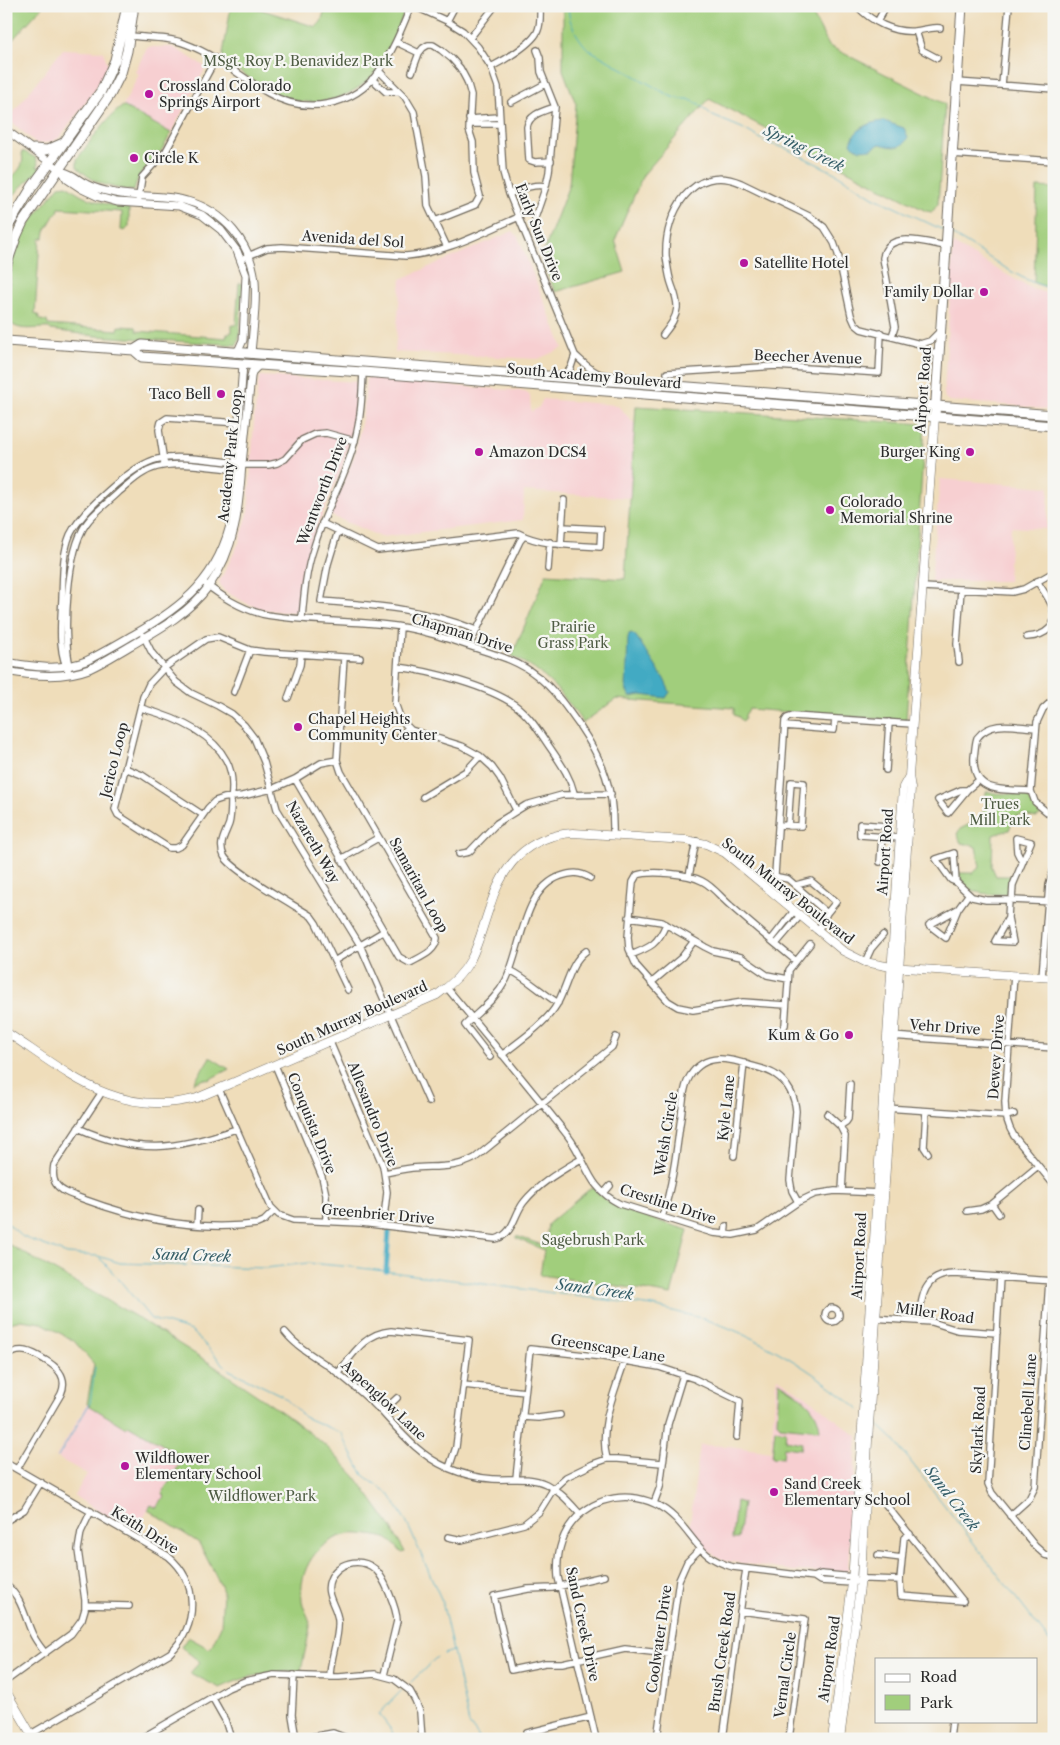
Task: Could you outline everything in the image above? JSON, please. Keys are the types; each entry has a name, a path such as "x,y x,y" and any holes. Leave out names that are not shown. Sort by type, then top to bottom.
{"main road":[{"path":"6,230 22,202 102,92 119,45 127,6"},
{"path":"6,266 23,222 62,171 110,95 121,73 130,36 132,6"},
{"name":"Airport Road","path":"886,1108 886,1035 904,787 908,776 913,724 940,356 962,6"},
{"path":"34,149 47,150 66,141"},
{"name":"South Academy Boulevard","path":"6,341 134,350 142,356 175,359 1054,426"},
{"name":"South Academy Boulevard","path":"134,350 142,345 1054,415"},
{"path":"175,359 192,355 240,358 252,353"},
{"path":"243,364 257,359 343,365 350,361"},
{"name":"Airport Road","path":"832,1739 852,1580 864,1441 886,1108 895,1036 900,967 911,788 908,776"},
{"name":"South Murray Boulevard","path":"6,1032 81,1081 102,1092 130,1102 153,1104 187,1101 219,1090 428,1000 447,988 470,960 478,943 498,883 507,868 522,853 538,842 573,833 613,834 696,841 712,846 725,853 842,951 865,962 900,967 1054,978"},
{"name":"Airport Road","path":"840,1739 861,1579 864,1441"},
{"path":"6,1691 33,1736"}],"street":[{"path":"130,36 178,41 198,49 277,98 287,102 307,105 330,104 339,102 357,93 379,71 396,42 413,6"},
{"name":"Early Sun Drive","path":"413,6 464,31 478,47 491,67 498,87 503,172 509,194 575,355 600,374 641,378 648,384"},
{"path":"447,21 455,6"},
{"path":"470,38 495,6"},
{"path":"491,67 501,62 536,36 540,24 540,6"},
{"path":"857,6 866,16 888,27 916,31 927,28 940,28"},
{"path":"877,22 886,6"},
{"path":"1002,85 1008,6"},
{"path":"916,31 922,50 937,58"},
{"path":"396,42 419,53"},
{"path":"412,72 419,53 428,45 433,45 452,59 460,68 467,81 471,95 469,122 473,142 474,174 480,196 475,205 435,222"},
{"path":"535,218 546,186 551,161 554,107 537,50"},
{"path":"138,199 142,177 166,151 215,60"},
{"path":"379,71 410,103 414,112 426,176 426,195 446,247"},
{"path":"372,79 386,92 399,92"},
{"path":"957,82 1054,89"},
{"path":"511,102 546,84"},
{"path":"551,161 535,162 529,160 527,127 528,122 534,116 554,107"},
{"path":"469,122 499,120"},
{"path":"6,130 62,171 71,173 84,183 98,190 179,206 202,215 226,235 241,259 246,275 243,340 239,349 235,352"},
{"path":"952,154 1054,161"},
{"path":"663,335 674,320 677,306 666,255 666,244 672,222 680,204 691,188 704,180 719,177 732,179 808,216 824,227 834,243 838,254 850,316 861,329 920,344 922,347 940,356"},
{"path":"509,194 530,186 546,186"},
{"path":"138,199 178,199 204,207 219,216 240,238 249,256 255,287 252,353"},
{"name":"Avenida del Sol","path":"241,259 267,248 275,247 406,256 427,253 519,217"},
{"path":"892,336 895,327 884,258 885,250 890,244 900,240 946,246"},
{"path":"920,344 930,341 941,330"},
{"name":"Beecher Avenue","path":"668,373 776,366 879,372 881,333"},
{"path":"564,377 571,367 575,355"},
{"name":"Academy Park Loop","path":"239,464 239,422 243,364"},
{"name":"Academy Park Loop","path":"6,671 40,675 69,669 142,634 206,584 228,533 250,377 252,372 260,365"},
{"name":"Wentworth Drive","path":"302,618 308,567 322,523 345,470 355,441 363,372"},
{"path":"164,466 159,430 161,422 166,418 239,422"},
{"path":"69,669 62,642 61,624 64,561 70,536 83,515 143,464 171,458 268,465 281,462 289,456 302,440 315,434 332,434 355,441"},
{"path":"69,669 66,626 72,560 74,548 87,522 138,476 151,469 164,466 230,469 239,464"},
{"path":"561,545 564,500"},
{"path":"322,523 378,550 518,533 561,545 600,547 601,529 562,527"},
{"path":"338,531 328,564 321,601 410,610 442,617 476,630"},
{"path":"468,646 524,536"},
{"path":"548,569 550,542"},
{"path":"923,587 1012,592 1024,589 1054,572"},
{"path":"1027,636 1042,634 1051,627 1053,620 1052,606 1037,581"},
{"name":"Chapman Drive","path":"206,584 226,599 254,612 268,616 400,627 439,636 468,646 522,666 536,674 564,703 594,748 606,772 612,794 613,834"},
{"path":"959,662 957,644 961,590"},
{"path":"400,627 396,708 401,720 408,728 462,746 480,756 500,778 516,810"},
{"name":"Nazareth Way","path":"142,634 164,668 176,682 191,693 232,714 254,738 260,750 277,809 360,945 429,1102"},
{"name":"Jerico Loop","path":"250,650 218,637 206,639 164,668 149,684 140,708 115,806 116,813 169,848 176,848 182,845 215,801 272,789 295,779 321,763 337,760"},
{"path":"234,692 250,650 360,658"},
{"path":"288,698 300,665 301,655"},
{"name":"Samaritan Loop","path":"295,779 399,957 410,962 431,951 437,944 437,938 378,838 341,772 337,760 344,658"},
{"name":"Academy Park Loop","path":"6,662 69,669"},
{"path":"398,667 436,674 492,693 514,704 534,725 563,767 570,778 574,794"},
{"path":"1054,700 1043,709 1037,722 1032,791 1035,802 1054,818"},
{"path":"140,708 175,718 207,738 226,760 231,772 232,797 229,824 222,841 222,853 227,861 244,874 311,916 348,990"},
{"path":"827,913 788,879 775,875 787,718 791,716 913,724"},
{"path":"785,726 834,730 835,719"},
{"path":"886,770 889,722"},
{"path":"1032,791 992,788 982,784 974,765 976,743 980,734 994,726 1036,728"},
{"path":"400,736 408,728"},
{"path":"423,797 466,771 480,756"},
{"path":"1034,760 1042,760"},
{"path":"125,768 142,775 203,815"},
{"path":"967,790 961,790 938,800 948,813 967,790 979,780"},
{"path":"778,825 788,826 801,826 804,783 791,782 788,826"},
{"path":"459,854 469,852 492,827 516,810 542,799 574,794 612,794"},
{"path":"880,862 884,837 900,838"},
{"path":"342,858 378,838"},
{"path":"689,876 696,841"},
{"path":"956,882 954,852 936,859 951,880 956,882 968,895 981,900 1051,902"},
{"path":"1008,918 1013,886 1022,862"},
{"path":"1042,977 1051,902 1049,885 1054,869"},
{"path":"586,951 578,957 558,1003 546,1019 500,1053 489,1058 465,1025 495,996 510,970 532,904 539,891 550,881 565,874 581,873 590,878"},
{"path":"786,1005 742,1002 690,1009 670,1003 636,965 628,944 632,885 637,875 649,873 689,876 704,882 796,961"},
{"path":"796,885 811,881 836,902 827,913 818,931"},
{"path":"958,909 951,911 930,925 946,938 958,909 968,895"},
{"path":"773,942 797,913"},
{"path":"629,918 654,920 666,924 713,951 741,957 771,977 788,979"},
{"path":"631,955 654,944 661,937 666,924"},
{"path":"334,960 384,931"},
{"path":"865,962 871,949 883,935"},
{"path":"651,982 682,957 694,941"},
{"path":"778,1034 784,1025 789,970 810,944"},
{"path":"510,970 526,979 558,1003"},
{"name":"Dewey Drive","path":"1014,975 1005,1102 1006,1116 1010,1129 1054,1185"},
{"name":"Crestline Drive","path":"447,988 570,1138 591,1179 604,1193 620,1204 713,1233 739,1235 758,1230 798,1202 822,1192 880,1193"},
{"name":"Vehr Drive","path":"886,1035 1054,1048"},
{"path":"385,1173 408,1168 449,1167 469,1161 480,1155 612,1047 616,1037"},
{"name":"Allesandro Drive","path":"330,1042 385,1173 387,1192 383,1226"},
{"name":"Welsh Circle","path":"662,1217 671,1186 689,1078 696,1068 713,1059 724,1058 744,1063 777,1076 790,1090 796,1111 790,1180 798,1202"},
{"name":"Kyle Lane","path":"734,1156 744,1063"},
{"name":"Conquista Drive","path":"275,1065 322,1176 326,1196 326,1221"},
{"path":"840,1126 848,1119 850,1084"},
{"path":"102,1092 54,1165 51,1182 72,1195 113,1210 152,1219 197,1225 257,1224 264,1221 274,1211 267,1200 219,1090"},
{"path":"886,1108 1006,1116 1014,1114"},
{"path":"926,1111 924,1147 928,1154"},
{"path":"827,1114 840,1126 845,1136 842,1191"},
{"path":"78,1128 117,1142 156,1147 195,1142 236,1129"},
{"path":"508,1242 504,1236 510,1228 518,1209 529,1196 556,1174 581,1159"},
{"path":"967,1211 981,1209 992,1204 1038,1166"},
{"path":"604,1193 610,1186"},
{"path":"992,1204 1000,1214"},
{"path":"197,1225 198,1210"},
{"name":"Greenbrier Drive","path":"274,1211 284,1218 292,1220 383,1226 490,1239 504,1236"},
{"path":"726,1226 726,1235"},
{"path":"919,1321 921,1298 929,1280 948,1274 1051,1281"},
{"name":"Skylark Road","path":"1000,1277 988,1477 992,1494 1010,1516 1039,1551 1054,1557"},
{"name":"Clinebell Lane","path":"1010,1516 1029,1499 1035,1488 1051,1281"},
{"name":"Miller Road","path":"873,1318 937,1323 957,1330 997,1333"},
{"name":"Aspenglow Lane","path":"285,1332 292,1340 338,1373 382,1412 415,1447 449,1468 483,1478 516,1478 540,1482 554,1488 580,1514"},
{"path":"338,1373 369,1338 385,1332 469,1340 456,1447 449,1468"},
{"name":"Greenscape Lane","path":"516,1478 530,1349 624,1360 659,1367 706,1383 740,1402 737,1437"},
{"path":"6,1356 18,1350 33,1353 59,1369 64,1384 61,1394 17,1469"},
{"path":"607,1459 605,1439 608,1419 624,1360"},
{"path":"654,1503 660,1487 668,1424 683,1375"},
{"path":"464,1385 525,1392"},
{"path":"382,1412 397,1398"},
{"path":"522,1417 545,1417 560,1414"},
{"path":"448,1537 462,1540 524,1524 538,1512 554,1488 576,1471 607,1459 662,1463"},
{"name":"Keith Drive","path":"6,1463 168,1556 178,1566 187,1580 191,1593 190,1621 181,1641 165,1657 33,1736"},
{"path":"6,1522 24,1510 41,1482"},
{"name":"Sand Creek Drive","path":"596,1739 558,1569 560,1547 569,1527 580,1514 594,1505 615,1498 634,1497 654,1503 675,1518 700,1549 720,1563 746,1569 814,1577 821,1574 852,1580 900,1580"},
{"path":"884,1501 964,1601 901,1596 900,1580 904,1538 910,1534"},
{"path":"6,1681 76,1629 84,1614 85,1605 78,1550 81,1532 91,1511"},
{"name":"Coolwater Drive","path":"657,1739 681,1574 687,1562 700,1549"},
{"path":"878,1555 902,1558"},
{"path":"330,1677 331,1659 338,1622 329,1595 329,1586 331,1578 336,1571 343,1565 354,1562 365,1564 377,1572 384,1582 397,1615 384,1675"},
{"name":"Brush Creek Road","path":"723,1739 746,1569"},
{"path":"604,1576 545,1589 521,1590 494,1596 512,1670 545,1663 562,1663 629,1649 669,1654"},
{"path":"12,1578 6,1584 16,1594 22,1604 32,1634 45,1653"},
{"path":"85,1605 129,1606"},
{"name":"Vernal Circle","path":"740,1611 805,1619 789,1739"},
{"path":"140,1739 212,1697 233,1686 255,1678 274,1675 330,1677 375,1674 384,1675 402,1684 415,1700 420,1712 422,1739"},
{"path":"294,1675 292,1715 296,1739"},
{"path":"212,1697 225,1720 231,1739"},
{"path":"528,1739 527,1733 592,1718"},
{"path":"950,1739 952,1722"},
{"path":"300,1739 333,1733 349,1739"}],"shaded area":[{"path":"147,47 173,47 206,67 171,133 123,106 139,74 135,72"},
{"path":"63,49 103,51 108,65 94,92 59,138 51,142 37,144 8,119"},
{"path":"513,231 518,237 563,348 538,359 395,352 401,279"},
{"path":"953,244 1032,289 1054,295 1054,411 1020,406 949,401 945,398"},
{"path":"260,376 357,382 356,412 348,447 342,468 312,539 302,576 298,612 262,609 248,604 224,591 219,582 239,543 248,514 254,420"},
{"path":"370,377 395,378 430,384 525,391 530,395 531,412 539,407 543,399 617,405 635,424 630,498 524,491 523,520 381,537 330,515 355,454 364,409 366,379"},
{"path":"940,479 1049,487 1047,529 1011,527 1008,581 931,581"},
{"name":"Sand Creek Elementary School","path":"778,1378 807,1397 857,1436 848,1569 844,1573 793,1571 725,1561 698,1543 689,1531 700,1445 729,1446 771,1452 776,1382"},
{"name":"Wildflower Elementary School","path":"87,1404 126,1428 128,1425 184,1457 162,1494 164,1496 157,1508 151,1505 135,1533 74,1496 87,1474 56,1457"}],"green space":[{"path":"6,6 43,6 6,47"},
{"name":"MSgt. Roy P. Benavidez Park","path":"231,6 250,6 316,27 321,22 326,6 407,6 388,52 371,77 349,93 336,98 308,102 281,96 222,60"},
{"path":"563,6 808,6 829,46 945,104 938,204 932,212 926,211 709,99 643,175 615,240 625,272 555,292 541,259 569,185 576,104 563,70"},
{"path":"123,106 171,133 161,151 138,178 134,191 103,184 90,178 77,167 77,159 104,124"},
{"path":"23,151 36,158 37,167 41,169 15,194 6,196 6,187 10,179 22,165"},
{"path":"67,185 96,201 129,208 129,226 125,231 121,230 122,212 59,208 45,231 44,238 40,239 35,314 38,315 40,320 47,321 48,325 118,330 119,326 136,327 137,331 226,338 227,334 232,332 232,325 236,325 239,283 243,284 237,345 96,336 51,330 49,328 26,329 11,323 7,318 10,280 18,244 31,221 59,186"},
{"path":"1037,187 1054,188 1054,289 1034,283"},
{"name":"Prairie Grass Park","path":"636,406 925,424 906,721 749,709 745,719 742,721 734,715 734,708 616,699 583,723 568,702 544,677 512,656 546,574 625,579"},
{"name":"Trues Mill Park","path":"987,791 1027,795 1034,808 1041,815 1036,818 1024,815 1017,816 1009,830 993,835 992,867 996,876 1012,876 1007,894 985,894 972,890 963,881 959,873 973,873 980,867 976,847 961,843 957,834 960,829 978,820 988,803 985,796"},
{"path":"210,1057 229,1069 208,1080 205,1079 194,1083"},
{"name":"Sagebrush Park","path":"592,1187 606,1200 623,1210 688,1230 671,1295 540,1275 544,1250 516,1238 516,1236 545,1246 548,1224"},
{"name":"Wildflower Park","path":"6,1243 133,1315 208,1362 289,1417 326,1446 355,1476 391,1527 405,1552 402,1553 392,1542 385,1538 350,1534 328,1542 312,1558 303,1578 302,1601 310,1623 301,1672 279,1672 259,1675 220,1688 190,1673 200,1662 181,1647 188,1637 210,1649 221,1626 223,1592 199,1543 148,1510 151,1505 157,1508 164,1496 162,1494 184,1457 128,1425 126,1428 87,1404 94,1364 74,1341 42,1323 21,1320 6,1324"},
{"path":"779,1382 806,1401 815,1414 820,1430 780,1426 777,1422"},
{"path":"775,1429 786,1431 785,1440 802,1443 801,1449 784,1447 783,1458 772,1457"},
{"path":"736,1501 743,1503 738,1539 732,1539"}],"water":[{"path":"884,121 904,128 908,137 903,144 896,147 880,144 872,149 860,150 851,144 855,134 863,127"},
{"path":"631,633 638,639 664,679 670,692 666,698 641,695 630,697 626,689 628,638"}],"waterway":[{"name":"Spring Creek","path":"569,6 571,23 577,35 588,49 670,96 688,99 699,104 713,116 742,128 768,143 785,148 835,173 873,197 943,230"},
{"name":"Spring Creek","path":"951,234 1027,280 1054,289"},
{"name":"Sand Creek","path":"6,1222 23,1237 67,1254 98,1256 120,1263 266,1268 308,1263 353,1267 653,1306 701,1318 744,1334 804,1368 859,1409"},
{"path":"386,1271 389,1232"},
{"path":"100,1258 151,1319 192,1331 229,1370 283,1396 304,1417 341,1433 363,1475 389,1494 406,1521 442,1601 469,1724 478,1736 478,1739"},
{"path":"58,1457 90,1403 95,1367"},
{"name":"Sand Creek","path":"874,1421 894,1440 1054,1647"},
{"path":"444,1654 453,1651"},
{"path":"411,1682 437,1657"},
{"path":"393,1739 392,1731 379,1714 402,1690"}],"place":[{"name":"Crossland Colorado Springs Airport","path":"149,94"},
{"name":"Circle K","path":"134,158"},
{"name":"Satellite Hotel","path":"744,263"},
{"name":"Family Dollar","path":"984,292"},
{"name":"Taco Bell","path":"221,394"},
{"name":"Amazon DCS4","path":"479,452"},
{"name":"Burger King","path":"970,452"},
{"name":"Colorado Memorial Shrine","path":"830,510"},
{"name":"Chapel Heights Community Center","path":"298,727"},
{"name":"Kum & Go","path":"849,1035"},
{"name":"Wildflower Elementary School","path":"125,1466"},
{"name":"Sand Creek Elementary School","path":"774,1492"}]}
